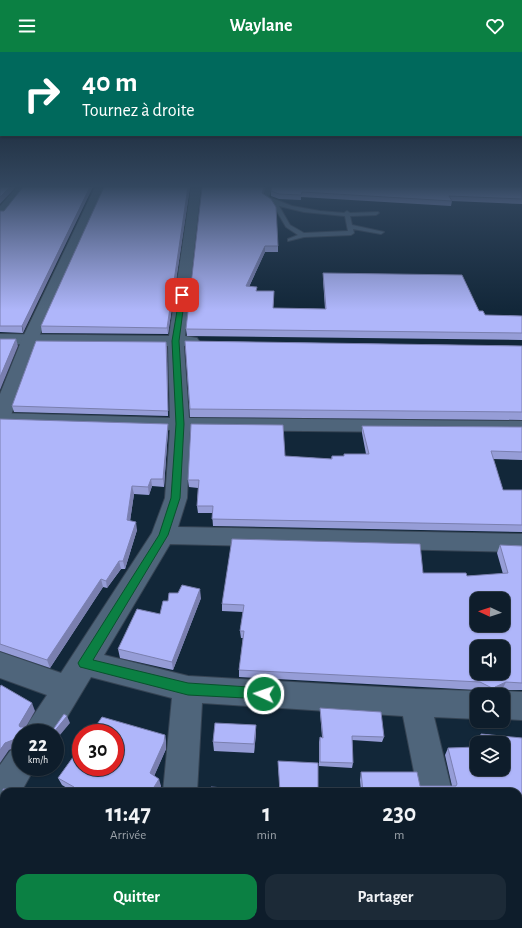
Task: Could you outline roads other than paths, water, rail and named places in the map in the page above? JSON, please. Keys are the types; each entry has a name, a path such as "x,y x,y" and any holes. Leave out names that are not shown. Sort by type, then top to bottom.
{"street":[{"path":"81,228 30,340 0,419 180,424 522,427"},
{"path":"46,724 163,535 176,498 180,424 176,341 191,228"},
{"path":"0,339 207,341"},
{"path":"163,535 522,543"},
{"path":"84,663 188,689 470,705"},
{"path":"0,665 68,689"},
{"path":"180,788 188,689"},
{"path":"415,702 434,788"},
{"path":"510,705 522,706"},
{"path":"4,788 12,776"}],"lane":[{"path":"291,228 303,235"},
{"path":"290,240 303,235 351,233 350,228"},
{"path":"359,228 381,232"}]}
